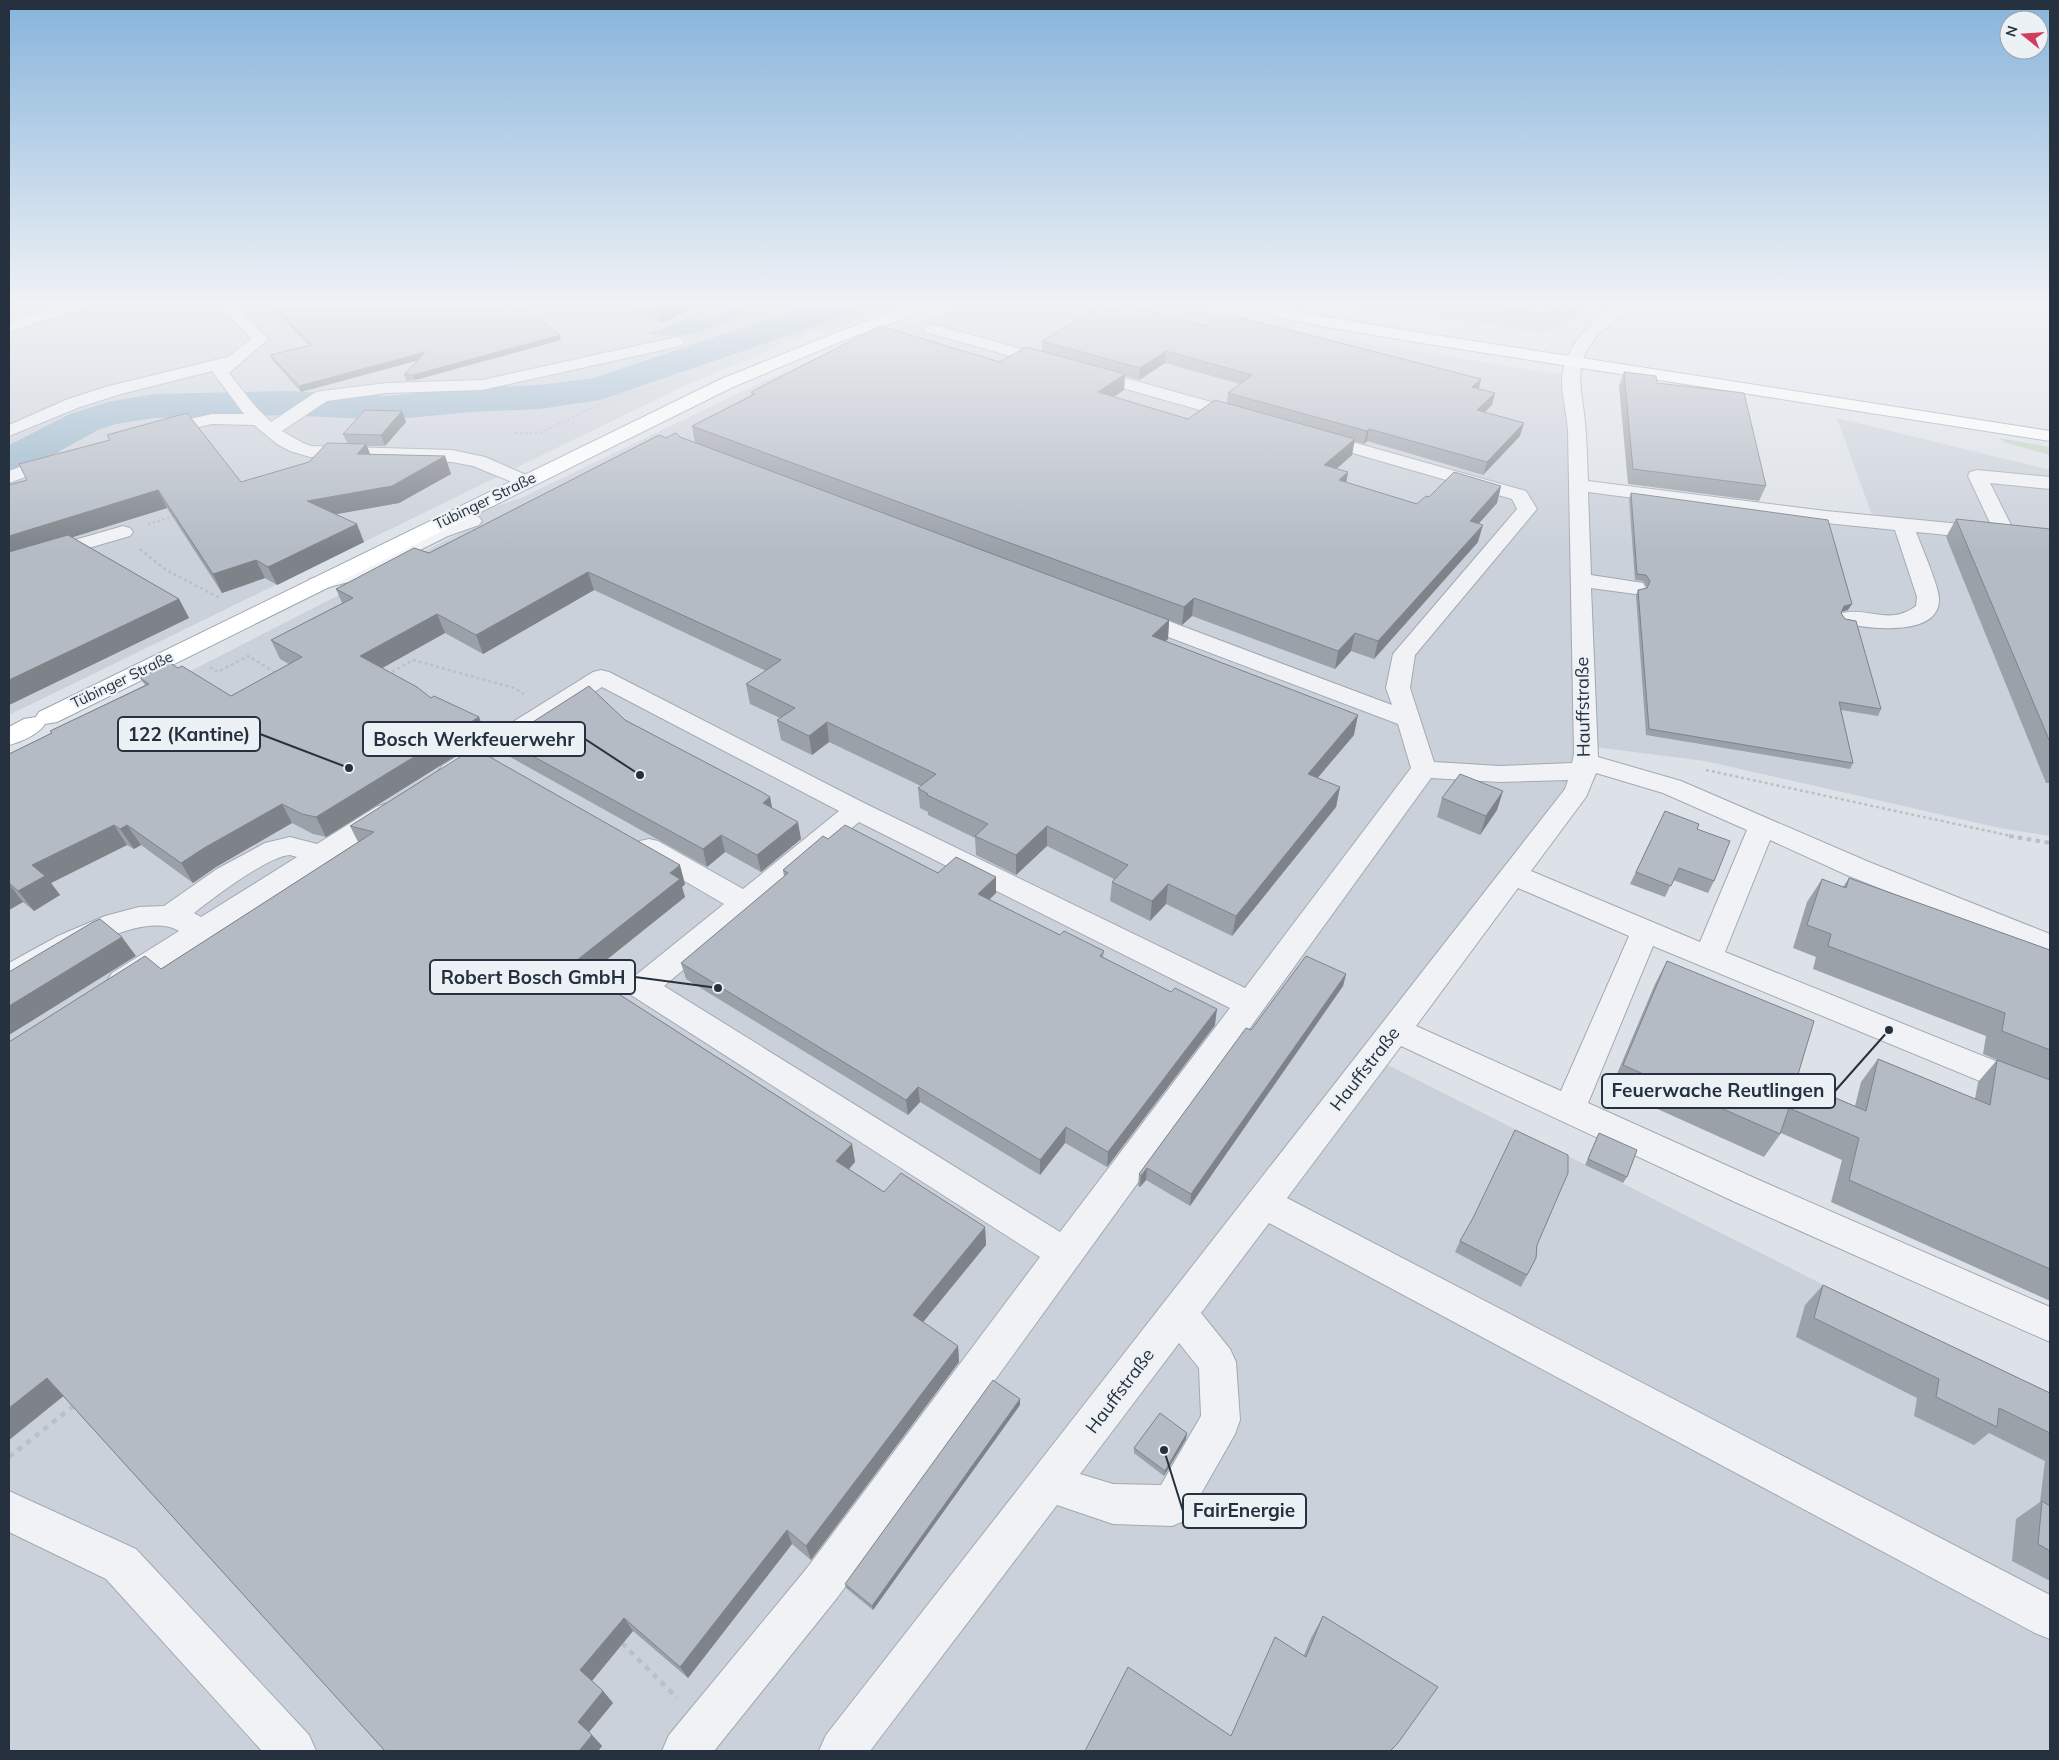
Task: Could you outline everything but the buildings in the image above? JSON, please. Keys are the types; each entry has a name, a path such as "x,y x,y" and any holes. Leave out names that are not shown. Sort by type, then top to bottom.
{"main road":[{"name":"Tübinger Straße","path":"9,736 720,386"},
{"path":"1758,386 2050,436"},
{"path":"1817,386 1901,397 2050,423"}],"street":[{"path":"9,431 74,403 131,386"},
{"path":"230,386 282,440 304,450 452,456 478,461 524,481"},
{"path":"144,434 212,419 261,420 297,412 322,396 387,388 446,386"},
{"path":"1134,386 1261,422"},
{"name":"Hauffstraße","path":"842,1751 1568,806 1577,791 1584,766 1577,429 1571,386"},
{"path":"1300,432 1519,495 1527,509 1404,654 1398,688 1424,769"},
{"path":"9,477 74,452"},
{"path":"2005,533 1977,476 2050,483"},
{"path":"1578,485 1904,526 2005,533 2050,539"},
{"path":"315,585 357,574 441,532 472,521"},
{"path":"1850,618 1897,623 1916,618 1927,608 1928,597 1904,526"},
{"path":"9,565 123,532"},
{"path":"1580,580 1635,588"},
{"path":"1119,611 1408,720"},
{"path":"432,784 600,677 857,810 1250,1004"},
{"path":"480,753 505,767"},
{"path":"1424,769 1500,774 1584,766 1672,787 1859,869 2050,945"},
{"path":"696,1739 822,1584 1424,769"},
{"path":"98,997 407,799"},
{"path":"857,810 642,987 1065,1254"},
{"path":"1708,958 1762,827"},
{"path":"631,838 745,903"},
{"path":"171,916 188,902 276,849 296,846 318,856"},
{"path":"1514,875 1708,958 2050,1097"},
{"path":"9,977 78,939 106,927 142,917 171,916 182,919 200,931"},
{"path":"1570,1110 1645,931"},
{"path":"1396,1030 2050,1325"},
{"path":"1263,1203 2050,1618"},
{"path":"1050,1482 1113,1504 1172,1506 1221,1420 1217,1362 1178,1314"},
{"path":"9,1511 121,1564 293,1751"}],"path":[{"path":"515,432 539,433 620,395 661,386"},
{"path":"682,442 686,446"},
{"path":"180,514 123,532 135,545 166,570 220,598"},
{"path":"248,656 281,676"},
{"path":"380,678 413,660 514,688"},
{"path":"1705,770 1992,833 2050,843"},
{"path":"9,1457 76,1405"},
{"path":"622,1644 696,1739"}],"shaded area":[{"path":"9,386 684,386 682,387 9,715"},
{"path":"753,386 1571,386 1578,480 1873,518 1837,418 2050,470 2050,836 2000,828 1705,761 1586,746 1582,777 1374,1058 2050,1399 2050,1751 9,1751 9,764 460,533 481,511 521,498"}],"green space":[{"path":"1999,438 2050,447 2050,455 2004,442"}],"waterway":[{"path":"9,462 84,422 108,414 154,406 283,403 387,408 471,400 540,397 600,389 608,386"}],"place":[{"name":"122 (Kantine)","path":"349,768"},
{"name":"Bosch Werkfeuerwehr","path":"640,775"},
{"name":"Robert Bosch GmbH","path":"718,988"},
{"name":"Feuerwache Reutlingen","path":"1889,1030"},
{"name":"FairEnergie","path":"1164,1450"}]}
